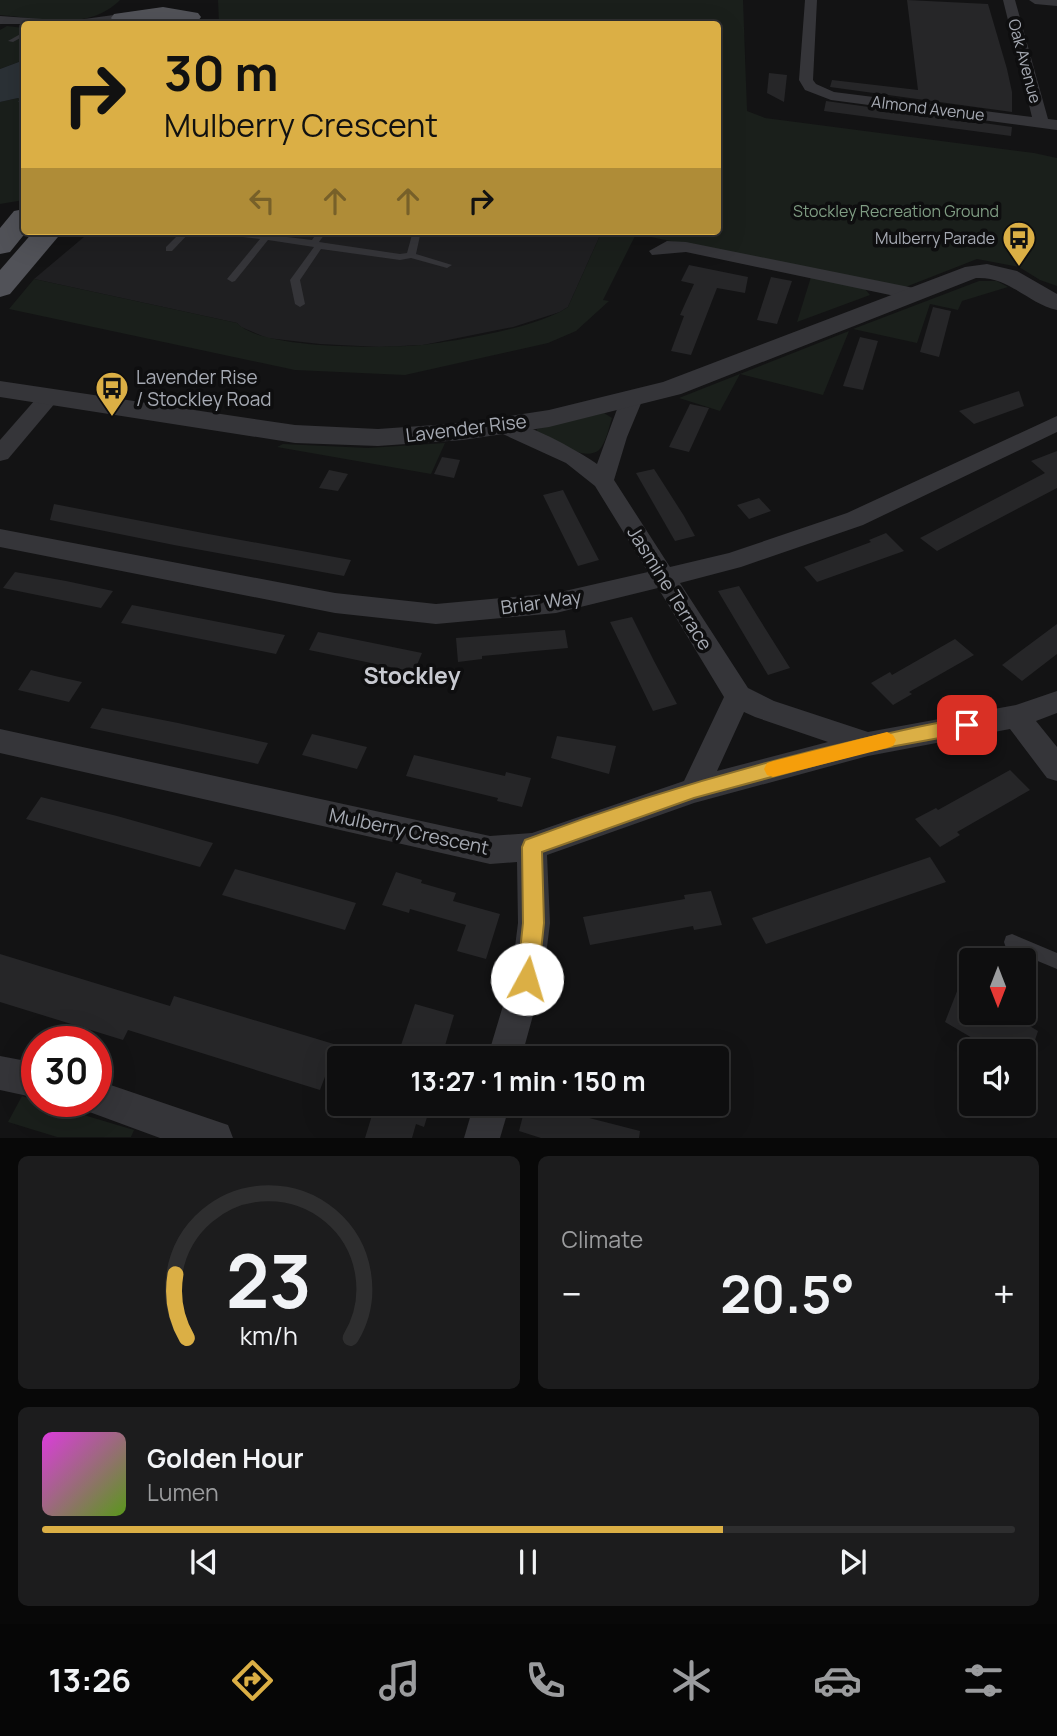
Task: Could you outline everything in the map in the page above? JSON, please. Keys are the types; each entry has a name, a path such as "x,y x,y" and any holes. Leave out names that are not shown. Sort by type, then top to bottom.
{"main road":[{"path":"123,14 190,14"},
{"path":"0,288 46,235"}],"street":[{"name":"Almond Avenue","path":"811,0 806,80 810,87 831,96 1049,124"},
{"name":"Oak Avenue","path":"1009,0 1049,124"},
{"path":"1035,0 1057,2"},
{"path":"91,21 123,14"},
{"path":"0,20 21,22"},
{"path":"658,251 667,246 686,247 914,294"},
{"name":"Lavender Rise","path":"0,389 270,432 335,437 422,435 502,425 631,401 713,374 914,294 980,271 1011,276 1057,303"},
{"path":"0,454 49,397"},
{"path":"603,480 616,437 631,401"},
{"name":"Briar Way","path":"0,538 335,603 436,614 556,603 732,561 855,519 1057,423"},
{"name":"Jasmine Terrace","path":"502,425 574,458 603,480 738,696"},
{"path":"694,790 738,696 765,709 868,744"},
{"name":"Mulberry Crescent","path":"0,741 489,850 532,847 694,790 868,744 1016,716 1057,702"},
{"path":"1016,716 1057,769"},
{"path":"509,1046 527,979 534,923 532,847"},
{"path":"0,1073 21,1078"},
{"path":"112,1103 215,1138"},
{"path":"482,1138 488,1116"}],"lane":[{"path":"11,41 21,36"},
{"path":"169,249 183,235"},
{"path":"253,235 383,256 411,255 447,265"},
{"path":"300,304 295,280 321,235"},
{"path":"411,255 416,235"},
{"path":"232,279 266,237"},
{"path":"1012,942 1057,961"}],"shaded area":[{"path":"21,61 21,102 18,102 18,98 0,102 0,69"},
{"path":"86,235 600,235 568,307 560,312 513,327 423,345 379,347 267,338 237,323 34,279"}],"green space":[{"path":"0,0 120,0 93,16 63,21 0,15"},
{"name":"Stockley Recreation Ground","path":"218,0 743,0 747,111 765,118 1057,158 1057,286 1040,280 1019,267 977,259 903,288 641,235 721,235 721,21 219,21"},
{"path":"7,26 21,28 21,61 0,69 0,30"},
{"path":"21,99 21,200 0,204 0,102"},
{"path":"600,235 636,235 603,300 609,301 576,331 548,343 405,375 295,370 9,309 34,279 237,323 251,332 271,338 297,343 381,347 422,345 519,327 568,307"},
{"path":"811,277 865,289 870,295 797,322"},
{"path":"979,281 997,281 1008,287 962,301 958,310 930,304 917,343 853,329"},
{"path":"849,331 823,395 740,374 720,411 679,398"},
{"path":"604,413 612,418 607,435 599,450 592,453 576,452 537,431 537,429"},
{"path":"445,443 431,474 277,447 283,444 368,448"},
{"path":"21,1098 21,1117 91,1117 134,1130 131,1137 57,1137 8,1122"}],"building":[{"path":"907,0 988,4 1007,69 1012,92 1012,112 830,87 832,80 918,90"},
{"path":"769,73 787,75 784,102 767,93"},
{"path":"826,101 1012,127 1011,136 824,111"},
{"path":"689,265 748,277 745,293 717,288 691,355 671,351 684,316 680,315 694,284 681,281"},
{"path":"771,277 792,281 777,324 757,320"},
{"path":"933,307 951,311 939,357 920,352"},
{"path":"860,337 878,341 863,390 843,386"},
{"path":"1019,391 1024,406 974,424 959,411"},
{"path":"690,404 709,408 689,452 669,447"},
{"path":"1057,451 1057,488 937,551 920,538 1045,473 1031,461"},
{"path":"442,457 460,460 454,478 434,474"},
{"path":"654,469 695,536 675,541 636,473"},
{"path":"329,470 348,474 338,491 319,488"},
{"path":"563,490 599,560 578,566 543,495"},
{"path":"759,498 771,511 749,519 737,505"},
{"path":"54,504 351,560 344,576 174,545 50,520"},
{"path":"886,533 904,551 817,582 804,567 871,542 869,540"},
{"path":"15,572 113,591 101,608 3,588"},
{"path":"739,586 790,668 768,675 718,591"},
{"path":"132,605 285,635 276,654 121,623"},
{"path":"632,617 677,704 653,711 610,622"},
{"path":"1057,624 1057,654 1022,681 1002,665"},
{"path":"565,630 568,648 482,656 482,659 458,662 456,638"},
{"path":"318,632 422,653 414,672 309,650"},
{"path":"955,639 974,655 909,692 912,694 893,705 871,683 890,672 892,675"},
{"path":"31,670 82,682 69,702 18,690"},
{"path":"102,708 268,743 258,764 90,728"},
{"path":"312,734 367,747 357,769 302,755"},
{"path":"557,736 616,746 609,774 551,758"},
{"path":"414,755 505,776 506,772 531,778 522,807 497,801 498,798 406,776"},
{"path":"1010,770 1030,790 957,832 960,835 940,847 915,819 936,808 938,810"},
{"path":"41,797 213,843 200,867 26,819"},
{"path":"930,857 946,882 766,944 752,918"},
{"path":"235,869 356,903 345,930 222,895"},
{"path":"396,872 422,880 421,883 456,893 453,901 500,914 486,959 457,951 466,925 410,909 409,913 382,905"},
{"path":"711,891 722,925 694,930 693,926 590,945 583,917 685,899 684,895"},
{"path":"0,954 170,1006 174,996 337,1045 327,1046 327,1071 320,1090 128,1030 123,1040 112,1037 112,1026 78,1026 0,1002"},
{"path":"959,986 959,1026 1030,1026 1038,1031 1035,1039 974,1039 945,1022"},
{"path":"415,1004 454,1015 445,1046 401,1046"},
{"path":"372,1116 427,1116 424,1127 416,1124 412,1138 365,1138"},
{"path":"523,1116 581,1116 640,1131 639,1138 541,1138 519,1131"}],"slow traffic":[{"path":"773,769 887,740"}],"place":[{"name":"Mulberry Parade","path":"1019,268"},
{"name":"Lavender Rise / Stockley Road","path":"112,418"}],"district":[{"name":"Stockley","path":"412,676"}],"route":[{"path":"527,979 534,923 532,847 694,790 868,744 967,725"}]}
